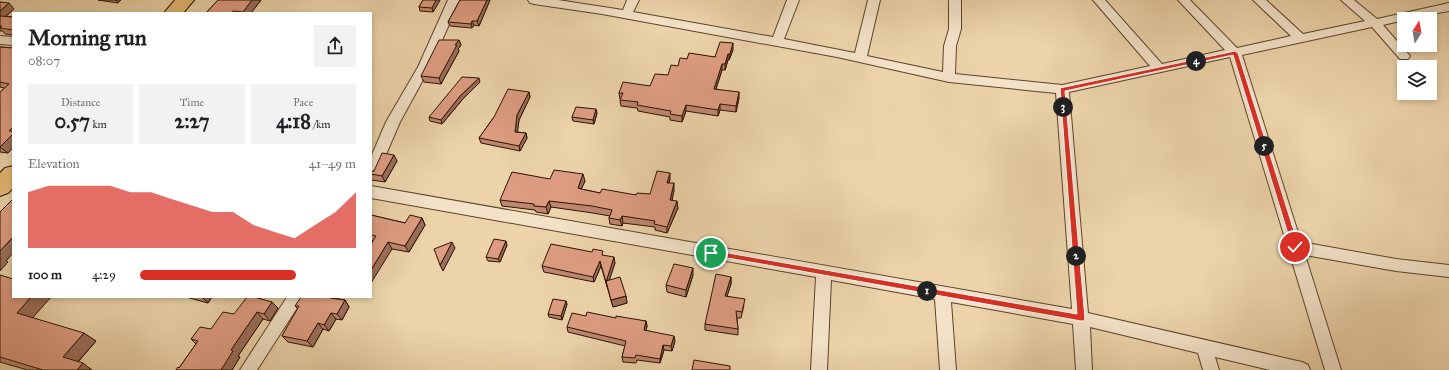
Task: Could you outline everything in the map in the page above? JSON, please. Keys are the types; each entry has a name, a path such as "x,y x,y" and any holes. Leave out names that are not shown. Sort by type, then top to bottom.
{"highway":[{"path":"174,12 185,0"},
{"path":"0,187 12,175"}],"street":[{"path":"372,171 393,122 424,67 454,0"},
{"path":"534,0 626,14 778,42 860,58 949,78 1062,89 1301,39 1449,6"},
{"path":"626,14 634,0"},
{"path":"778,42 793,0"},
{"path":"860,58 874,0"},
{"path":"949,78 950,46 955,29 955,0"},
{"path":"1099,0 1160,69"},
{"path":"1184,0 1235,53 1333,370"},
{"path":"1259,0 1301,39"},
{"path":"1347,0 1375,23 1404,56"},
{"path":"1426,0 1436,9"},
{"path":"0,40 12,41"},
{"path":"1062,89 1084,370"},
{"path":"372,192 1081,318 1302,370"},
{"path":"1295,247 1396,265 1449,271"},
{"path":"819,370 824,273"},
{"path":"943,294 948,370"},
{"path":"248,370 295,298"},
{"path":"1204,347 1211,370"}],"building":[{"path":"218,0 252,0 243,12 207,12"},
{"path":"423,0 436,0 432,8 419,7"},
{"path":"460,0 487,0 477,21 472,21 471,24 448,22"},
{"path":"0,2 9,3 0,11"},
{"path":"0,16 12,17 12,30 0,28 2,26 0,26"},
{"path":"439,40 459,40 455,45 457,45 439,78 421,76"},
{"path":"720,42 733,43 725,64 722,64 714,89 739,92 736,106 720,104 718,110 686,105 682,116 670,114 671,111 637,105 638,102 620,100 623,93 619,93 623,82 650,86 655,74 668,75 671,65 678,66 680,58 687,59 689,53 715,57"},
{"path":"0,47 12,48 12,128 9,131 12,131 12,135 0,147 0,92 9,84 0,82"},
{"path":"462,77 479,78 460,96 441,120 429,117"},
{"path":"508,89 529,92 517,115 515,132 526,133 519,146 479,138 494,117"},
{"path":"576,107 596,109 593,120 572,117"},
{"path":"382,153 394,155 382,176 372,174 372,172 374,171"},
{"path":"554,170 583,174 578,188 581,189 600,193 602,189 636,195 637,193 650,194 657,171 670,173 667,183 674,183 670,200 677,201 667,227 654,224 655,221 622,216 620,220 609,218 612,210 592,206 549,201 546,207 500,200 512,172 550,179"},
{"path":"12,200 12,238 0,251 0,212"},
{"path":"372,215 405,223 410,215 422,218 405,246 388,242 372,268 372,242 376,236 372,235"},
{"path":"494,239 506,241 498,259 486,257"},
{"path":"452,242 446,254 440,265 434,249"},
{"path":"551,244 592,252 593,249 603,251 602,255 614,257 606,282 600,261 593,277 542,266"},
{"path":"674,264 693,268 686,290 666,285"},
{"path":"716,274 731,277 725,296 745,299 742,312 736,311 738,329 705,324"},
{"path":"0,275 12,279 12,298 30,298 17,313 84,333 63,357 83,363 77,370 43,370 0,357"},
{"path":"620,277 626,296 611,300 606,281"},
{"path":"246,298 258,298 272,302 264,314 257,312 231,350 233,351 221,370 176,370 198,341 191,339 200,327 211,329 223,312 234,314"},
{"path":"300,298 330,298 345,300 337,314 331,313 324,325 318,323 307,341 282,336 299,306 295,306"},
{"path":"553,299 566,301 561,316 548,314"},
{"path":"587,312 616,318 616,316 646,321 644,330 674,336 671,346 663,345 660,359 636,355 635,358 622,357 626,341 567,327 572,313 586,316"},
{"path":"694,360 730,366 730,370 692,370"}],"route":[{"path":"711,253 1081,318 1062,89 1235,53 1295,247"}]}
